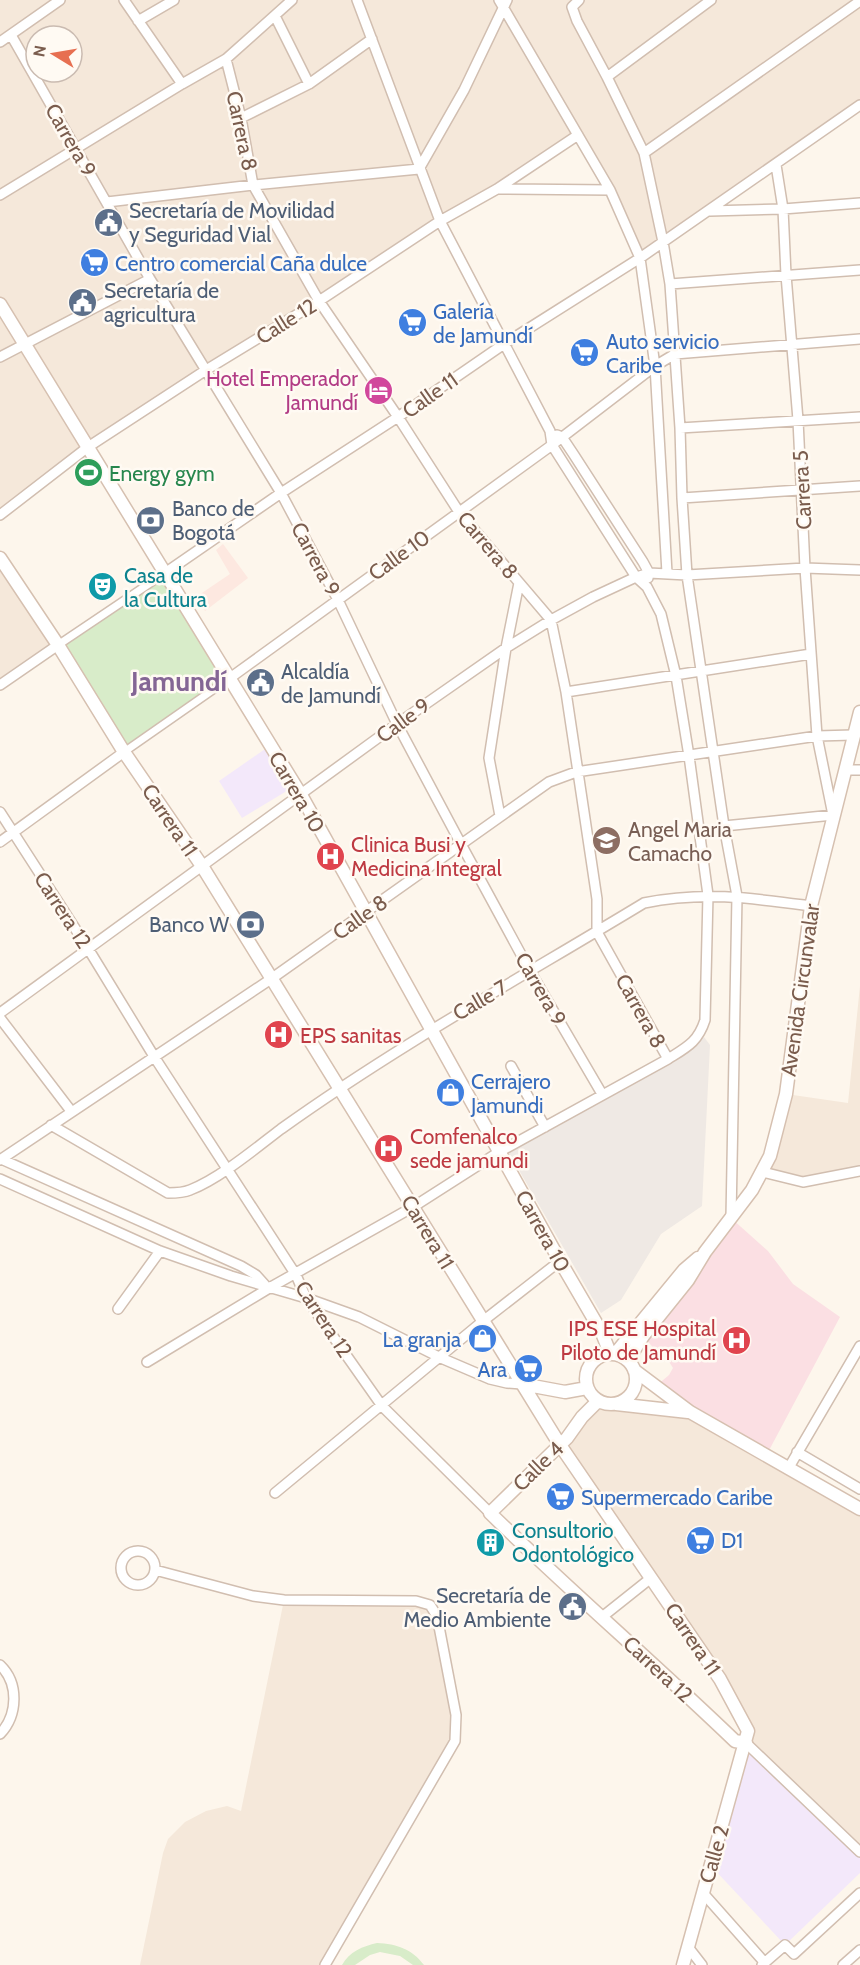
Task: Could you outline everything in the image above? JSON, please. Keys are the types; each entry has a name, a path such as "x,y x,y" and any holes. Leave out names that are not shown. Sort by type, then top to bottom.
{"main road":[{"name":"Carrera 10","path":"0,304 301,795 613,1353"},
{"name":"Carrera 11","path":"0,558 58,645 124,752 202,866 560,1445 720,1679 748,1731 746,1743"},
{"name":"Avenida Circunvalar","path":"613,1353 688,1280 705,1252 763,1172 770,1156 786,1094 811,906 860,714"},
{"name":"Avenida Circunvalar","path":"631,1365 653,1315"},
{"path":"592,1394 585,1380 590,1365 595,1359 613,1353 690,1412 860,1509"},
{"path":"615,1404 630,1395 636,1378 631,1365"},
{"path":"522,1384 565,1392 592,1394 615,1404 690,1412"},
{"name":"Calle 4","path":"490,1513 560,1445 582,1417 592,1394"},
{"name":"Carrera 12","path":"490,1513 735,1741 746,1743"},
{"name":"Calle 2","path":"683,1965 746,1743"}],"street":[{"path":"0,42 60,0"},
{"path":"124,0 182,84"},
{"path":"138,21 174,0"},
{"path":"0,195 226,59 292,0"},
{"path":"147,1362 268,1286 296,1275 413,1207 499,1152 668,1059 689,1045 700,1034 705,1020 708,896 676,676 661,614 647,586 636,577 552,445 550,431 440,220 357,0"},
{"path":"607,78 711,0"},
{"path":"644,153 860,0"},
{"path":"419,169 464,90 503,3"},
{"path":"503,3 610,190 640,258 655,366 667,573"},
{"path":"575,4 577,21 644,153 670,285 687,575 700,672 737,896 731,1218"},
{"path":"275,16 309,84"},
{"name":"Carrera 9","path":"11,34 150,279 281,493 338,600 397,724 461,844 530,971 602,1094"},
{"path":"241,118 309,84 372,39"},
{"name":"Carrera 8","path":"226,59 241,118 253,184 319,301 459,512 551,620 566,692 576,772 597,899 597,932 668,1059"},
{"name":"Calle 11","path":"0,685 504,344 709,212 860,105"},
{"name":"Calle 12","path":"0,515 88,447 206,370 319,301 440,220 497,189 578,135"},
{"name":"Carrera 5","path":"776,165 783,209 817,736 833,815"},
{"path":"107,202 253,184 419,169"},
{"path":"497,189 610,190"},
{"path":"709,212 860,203"},
{"path":"670,285 860,270"},
{"path":"0,357 150,279"},
{"name":"Calle 10","path":"0,842 552,445 655,366 675,354 860,339"},
{"path":"680,428 860,417"},
{"path":"550,431 562,437 649,573 647,586"},
{"path":"682,498 860,486"},
{"name":"Calle 9","path":"0,1016 397,724 506,648 551,620 636,577 649,573 687,575 805,568 860,570"},
{"path":"500,816 489,758 506,648 519,583"},
{"path":"566,692 811,654"},
{"name":"Calle 8","path":"1,1159 155,1058 366,914 549,782 576,772 817,736 853,735"},
{"path":"845,770 860,770"},
{"name":"Carrera 12","path":"0,812 155,1058 296,1275 306,1298 382,1406 490,1513"},
{"path":"724,826 833,815"},
{"name":"Calle 7","path":"51,1125 168,1193 179,1194 191,1190 226,1169 339,1087 430,1029 644,903 670,898 737,896 811,906"},
{"path":"0,1016 71,1111"},
{"path":"511,1066 545,1127"},
{"path":"1,1159 241,1266 268,1286"},
{"path":"763,1172 804,1182 860,1171"},
{"path":"0,1179 160,1251 359,1317 441,1358 490,1379 522,1384"},
{"path":"118,1309 160,1251"},
{"path":"275,1493 483,1321 560,1261"},
{"path":"788,1469 860,1346"},
{"path":"797,1452 860,1489"},
{"path":"155,1570 253,1596 284,1600 416,1601 429,1605 437,1616 456,1714 455,1741 325,1965"},
{"path":"602,1617 651,1578"},
{"path":"0,1665 6,1671 14,1690 12,1716 0,1734"},
{"path":"746,1743 860,1852"},
{"path":"703,1893 764,1964 786,1945 794,1954 860,1893"},
{"path":"688,1947 702,1965"},
{"path":"843,1965 860,1950"}],"shaded area":[{"path":"0,0 860,0 860,102 640,258 579,135 88,447 0,515"},
{"path":"223,544 248,578 205,611 196,597 230,574 216,550"},
{"path":"0,558 58,645 0,685"},
{"path":"268,747 295,786 242,818 219,781"},
{"path":"860,986 860,1171 803,1182 763,1172 786,1094 848,1103"},
{"path":"704,1037 710,1045 702,1206 661,1234 621,1300 601,1313 508,1151"},
{"name":"IPS ESE Hospital Piloto de Jamundí","path":"731,1218 768,1251 793,1284 840,1317 766,1456 656,1386 669,1375 673,1368 668,1360 657,1352 643,1336"},
{"path":"598,1401 690,1412 860,1509 860,1851 746,1743 720,1679 560,1445"},
{"path":"284,1600 430,1605 437,1616 456,1715 455,1741 325,1965 140,1965 163,1853 168,1839 185,1822 206,1811 227,1806 241,1811"},
{"path":"746,1743 860,1852 860,1873 785,1945 711,1866"}],"green space":[{"path":"165,573 230,678 124,752 58,645"},
{"path":"377,1943 404,1948 424,1965 413,1965 400,1956 380,1952 370,1955 355,1965 342,1965 348,1956 357,1950"}],"place":[{"name":"Secretaría de Movilidad y Seguridad Vial","path":"108,222"},
{"name":"Centro comercial Caña dulce","path":"94,263"},
{"name":"Secretaría de agricultura","path":"83,302"},
{"name":"Galería de Jamundí","path":"412,323"},
{"name":"Auto servicio Caribe","path":"585,353"},
{"name":"Hotel Emperador Jamundí","path":"379,390"},
{"name":"Energy gym","path":"88,473"},
{"name":"Banco de Bogotá","path":"151,520"},
{"name":"Casa de la Cultura","path":"103,587"},
{"name":"Alcaldía de Jamundí","path":"260,683"},
{"name":"Angel Maria Camacho","path":"607,841"},
{"name":"Clinica Busi y Medicina Integral","path":"330,856"},
{"name":"Banco W","path":"250,924"},
{"name":"EPS sanitas","path":"279,1035"},
{"name":"Cerrajero Jamundi","path":"450,1093"},
{"name":"Comfenalco sede jamundi","path":"389,1148"},
{"name":"La granja","path":"482,1339"},
{"name":"IPS ESE Hospital Piloto de Jamundí","path":"737,1340"},
{"name":"Ara","path":"528,1369"},
{"name":"Supermercado Caribe","path":"560,1497"},
{"name":"D1","path":"700,1540"},
{"name":"Consultorio Odontológico","path":"491,1542"},
{"name":"Secretaría de Medio Ambiente","path":"572,1607"}],"district":[{"name":"Jamundí","path":"179,681"}]}
